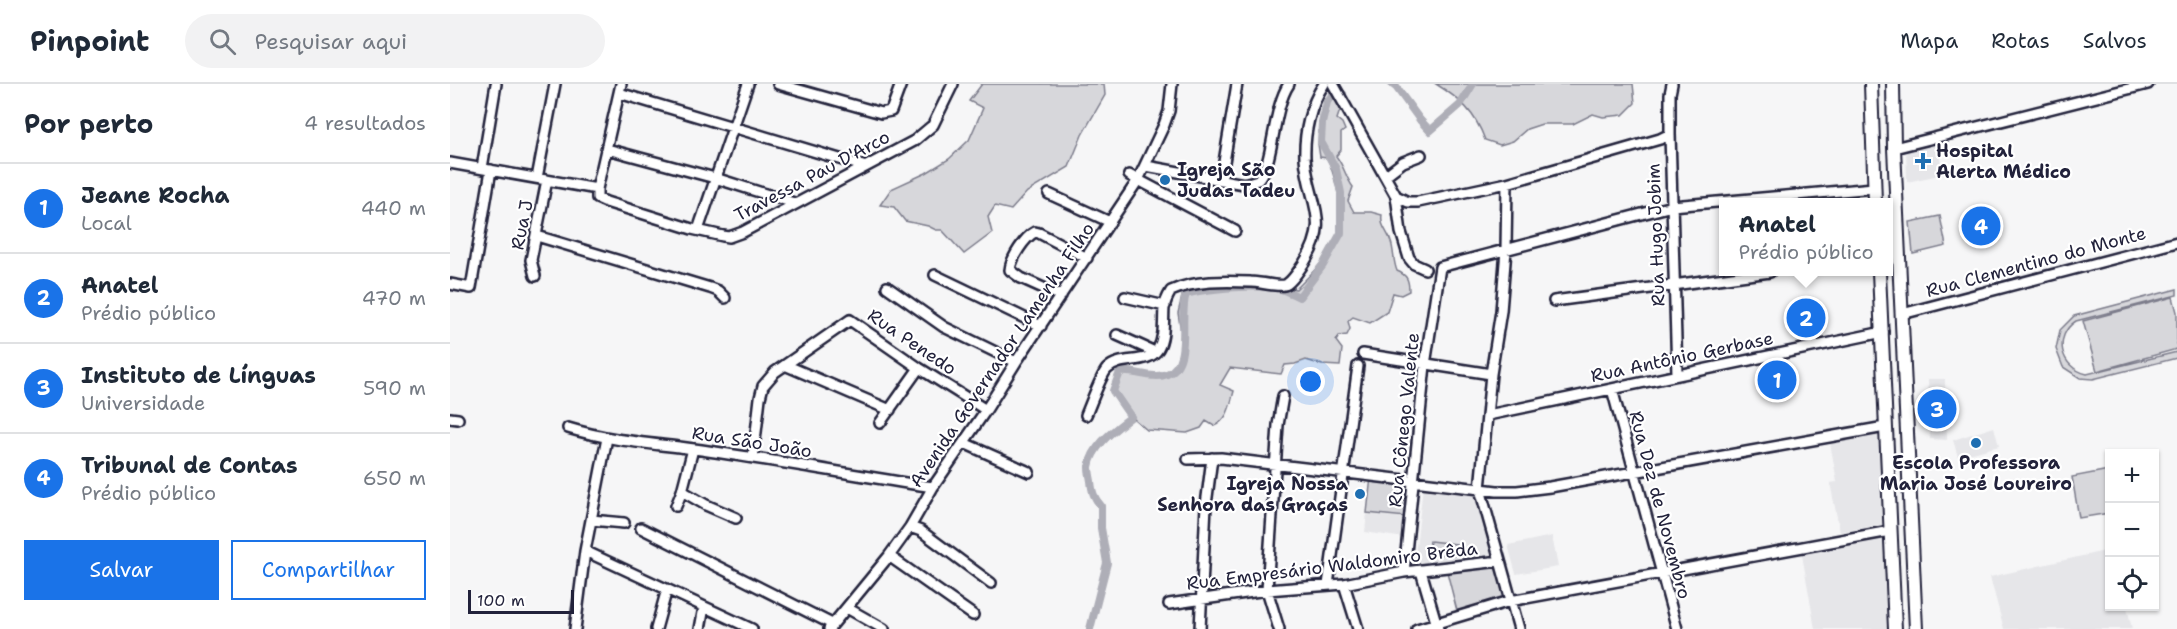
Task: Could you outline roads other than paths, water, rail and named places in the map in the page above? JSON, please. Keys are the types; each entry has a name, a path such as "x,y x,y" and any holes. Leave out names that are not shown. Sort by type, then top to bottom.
{"highway":[{"path":"1871,84 1875,198"},
{"path":"1893,84 1916,629"},
{"path":"1879,276 1895,629"}],"street":[{"path":"450,284 471,288 496,84"},
{"name":"Rua J","path":"535,276 531,260 537,236 555,84"},
{"path":"698,230 748,84"},
{"path":"778,84 881,113 887,113 894,105 901,84"},
{"name":"Travessa Pau D'Arco","path":"597,189 597,198 601,201 698,230 729,237 736,235 914,141 933,125 952,84"},
{"name":"Avenida Governador Lamenha Filho","path":"831,626 847,608 859,586 889,556 910,527 933,488 1110,222 1133,177 1146,166 1166,118 1173,84"},
{"path":"1221,180 1238,84"},
{"path":"1146,166 1221,180 1251,183 1258,180 1263,175 1278,109 1289,84"},
{"path":"1086,415 1107,369 1118,363 1144,358 1159,347 1164,327 1165,306 1171,291 1188,284 1251,282 1280,286 1286,285 1296,275 1312,249 1318,226 1317,209 1306,167 1305,143 1311,113 1330,84 1343,100 1396,196 1401,232 1409,258 1414,264 1425,269"},
{"name":"Rua Hugo Jobim","path":"1672,84 1670,139 1677,374"},
{"path":"1894,148 2148,84"},
{"path":"450,163 597,189 620,88 733,128 863,166"},
{"path":"1396,196 1408,202 1418,202 1507,183 1659,139 1670,139"},
{"path":"607,149 715,178 794,203"},
{"path":"1386,175 1403,162 1421,155"},
{"path":"1133,177 1234,231"},
{"path":"1507,183 1506,250 1501,311 1491,374 1480,489 1519,629"},
{"path":"1762,198 1874,188"},
{"path":"1049,194 1110,222"},
{"path":"1506,250 1672,206 1719,202"},
{"path":"1061,296 1021,278 1010,270 1011,262 1029,235 1039,232 1087,258"},
{"path":"537,236 710,288 718,291 725,298"},
{"name":"Rua Clementino do Monte","path":"1902,314 2177,242"},
{"name":"Rua Cônego Valente","path":"1404,572 1425,364 1438,271 1445,264 1506,250"},
{"path":"935,275 1041,326"},
{"path":"1554,301 1738,276"},
{"path":"887,287 944,327 1016,362"},
{"path":"1125,297 1165,306"},
{"name":"Rua Penedo","path":"785,364 821,342 850,320 919,368 986,410"},
{"name":"Rua Antônio Gerbase","path":"1488,416 1882,332"},
{"path":"1117,335 1155,352"},
{"path":"1363,354 1491,374"},
{"path":"753,458 763,386 785,364 890,410"},
{"path":"1328,585 1358,366"},
{"path":"880,423 919,368"},
{"name":"Rua Dez de Novembro","path":"1612,389 1634,472 1659,547 1661,572 1677,629"},
{"path":"1279,629 1267,590 1278,425 1283,396"},
{"path":"1188,459 1212,458 1276,464 1480,489 1517,491 1885,427"},
{"name":"Rua São João","path":"568,428 591,435 651,446 693,449 933,488"},
{"path":"575,629 585,551 607,438"},
{"path":"964,443 1029,472"},
{"path":"676,506 693,449"},
{"path":"1200,629 1206,505 1212,458"},
{"path":"682,492 736,518"},
{"path":"591,520 624,524"},
{"path":"910,527 921,531 991,583"},
{"path":"641,528 831,626"},
{"path":"1416,629 1438,626 1510,600 1661,572 1687,563 1890,531"},
{"path":"585,551 752,629"},
{"path":"889,556 973,615"},
{"name":"Rua Empresário Waldomiro Brêda","path":"1169,604 1267,590 1344,584 1404,572 1500,561"},
{"path":"1421,571 1438,626"},
{"path":"1344,584 1358,629"},
{"path":"656,629 667,589"},
{"path":"700,629 704,607"},
{"path":"847,608 884,629"}],"waterway":[{"path":"1392,84 1430,131 1460,105 1473,84"},
{"path":"1090,629 1107,563 1101,528 1101,506 1093,492 1089,467 1100,445 1131,417 1113,391 1120,372 1162,376 1175,369 1182,350 1186,294 1219,289 1272,287 1299,297 1323,265 1341,233 1341,193 1336,169 1321,142 1322,123 1327,102 1332,95"}],"place":[{"name":"Hospital Alerta Médico","path":"1923,161"},
{"name":"Igreja São Judas Tadeu","path":"1165,180"},
{"name":"Tribunal de Contas","path":"1981,226"},
{"name":"Anatel","path":"1806,318"},
{"name":"Jeane Rocha","path":"1777,380"},
{"name":"Instituto de Línguas","path":"1937,409"},
{"name":"Escola Professora Maria José Loureiro","path":"1976,443"},
{"name":"Igreja Nossa Senhora das Graças","path":"1360,494"}]}
